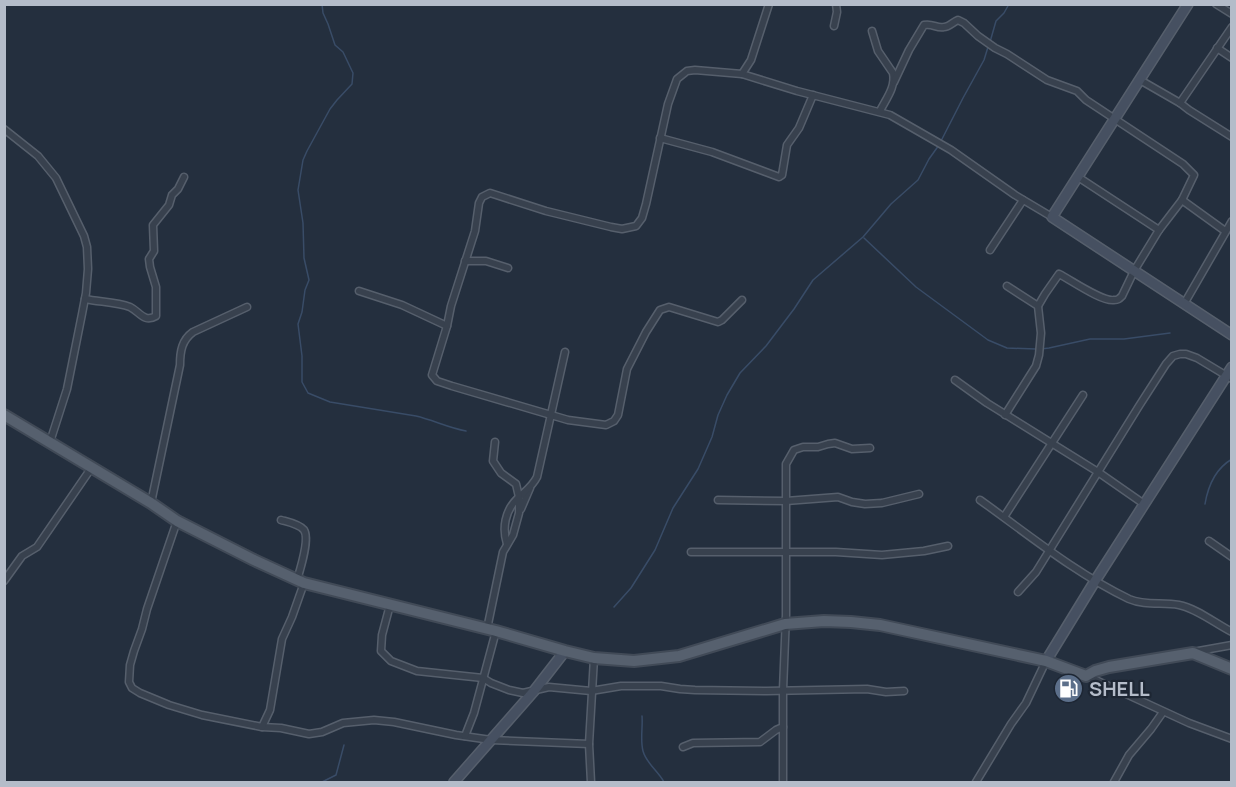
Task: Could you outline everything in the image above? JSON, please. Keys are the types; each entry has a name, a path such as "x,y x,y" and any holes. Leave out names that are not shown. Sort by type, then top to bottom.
{"main road":[{"path":"4,416 92,467 177,521 301,581 594,658 634,661 679,656 784,624 824,621 880,626 1046,662 1086,676 1109,667 1193,652 1232,669"}],"street":[{"path":"742,74 751,60 769,4"},
{"path":"1052,217 1188,4"},
{"path":"1216,4 1232,14"},
{"path":"834,26 837,5"},
{"path":"880,111 909,50 924,25 929,24 941,28 958,20 986,42 1047,80 1077,91 1115,120 1183,164 1194,175 1182,200 1159,230 1122,296 1112,301 1059,274 1038,306 1041,333 1036,366 1005,415"},
{"path":"1180,103 1232,27"},
{"path":"872,31 878,51 894,73 894,82"},
{"path":"1217,48 1232,58"},
{"path":"742,300 718,322 669,308 660,310 650,323 627,369 618,415 614,421 606,425 576,422 551,416 466,391 435,379 432,375 475,231 482,197 486,194 494,195 555,214 610,227 622,229 636,226 642,218 646,204 668,104 677,79 687,71 695,70 742,74 839,103 890,115 951,150 1023,200 1232,335"},
{"path":"1140,80 1232,137"},
{"path":"660,138 712,152 779,177 785,165 787,145 799,128 813,95"},
{"path":"4,129 39,156 56,178 70,204 87,247 88,269 85,299 66,389 50,442"},
{"path":"85,299 128,307 149,319 156,316 156,287 149,259 154,250 153,225 169,205 172,195 184,177"},
{"path":"1078,177 1159,230"},
{"path":"990,250 1023,200"},
{"path":"1182,200 1225,231"},
{"path":"1184,304 1232,221"},
{"path":"465,261 486,261 508,268"},
{"path":"1007,286 1038,306"},
{"path":"359,291 402,305 447,327"},
{"path":"151,503 180,365 180,351 186,337 247,307"},
{"path":"465,736 483,678 501,558 513,535 519,513 530,488 537,477 565,352"},
{"path":"1018,592 1033,577 1139,406 1173,356 1186,354 1197,358 1229,378"},
{"path":"976,783 1005,733 1026,703 1046,662 1095,580 1229,378 1232,367"},
{"path":"955,380 1005,415 1098,472 1144,504"},
{"path":"1004,517 1083,395"},
{"path":"495,442 493,461 501,473 516,484 519,513"},
{"path":"783,783 786,464 794,450 803,447 828,444 852,449 870,448"},
{"path":"4,581 22,556 37,547 92,467"},
{"path":"507,544 505,522 510,509 530,488"},
{"path":"718,500 786,501 838,497 852,502 873,504 920,494"},
{"path":"980,500 1048,551 1132,600 1188,607 1232,633"},
{"path":"262,727 270,710 282,639 292,617 301,581 304,555 306,533 297,526 281,520"},
{"path":"177,521 147,609 128,676 132,688 140,693 202,715 309,734 322,732 343,723 374,720 491,740 589,744"},
{"path":"1209,541 1232,557"},
{"path":"691,552 836,552 882,555 948,546"},
{"path":"390,605 382,635 381,651 391,661 426,673 459,674 483,678 491,683 523,693 549,687 591,691 621,687 661,686 680,689 767,691 867,689 886,692 904,691"},
{"path":"1193,652 1232,645"},
{"path":"454,783 534,691 565,651"},
{"path":"591,783 589,744 594,658"},
{"path":"1086,676 1163,712 1232,739"},
{"path":"1114,783 1129,755 1163,712"},
{"path":"683,747 693,743 760,742 783,727"}],"waterway":[{"path":"322,4 335,45 343,52 353,73 352,84 330,109 307,151 303,160 298,190 303,223 304,258 309,280 298,324 302,382 308,393 330,402 416,416 466,431"},
{"path":"990,42 996,21 1009,4"},
{"path":"941,141 984,60 988,47"},
{"path":"614,607 631,588 655,550 673,508 698,469 712,437 718,415 740,373 766,346 813,280 863,237 891,204 918,180 939,145"},
{"path":"864,238 916,287 988,340 1007,348 1036,349"},
{"path":"1041,349 1090,339 1124,339 1170,333"},
{"path":"1205,504 1213,478 1232,459"},
{"path":"642,716 643,751 664,782"},
{"path":"322,782 336,775 344,745"}],"place":[{"name":"SHELL","path":"1068,688"}]}
